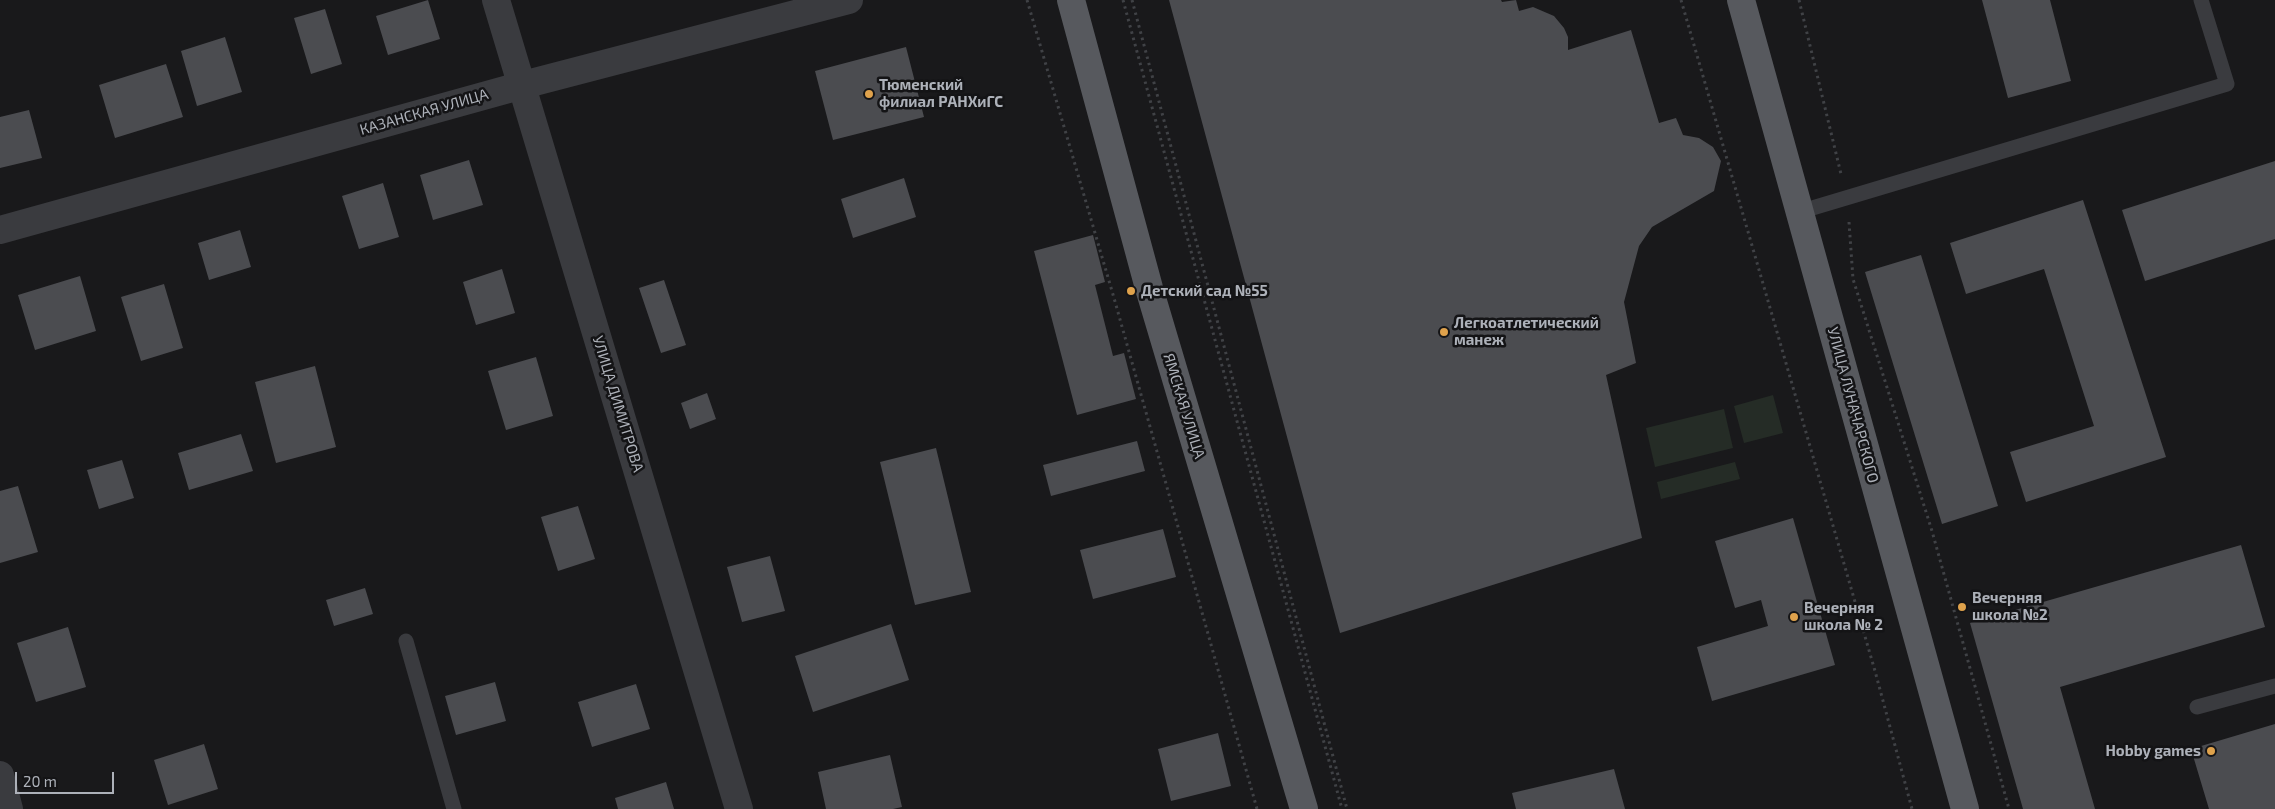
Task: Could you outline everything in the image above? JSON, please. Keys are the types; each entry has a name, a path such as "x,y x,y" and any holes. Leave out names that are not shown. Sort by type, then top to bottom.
{"main road":[{"name":"ЯМСКАЯ УЛИЦА","path":"1071,0 1149,288 1304,809"},
{"name":"УЛИЦА ЛУНАЧАРСКОГО","path":"1741,0 1965,809"}],"street":[{"name":"УЛИЦА ДИМИТРОВА","path":"496,0 523,85 738,809"},
{"name":"КАЗАНСКАЯ УЛИЦА","path":"0,230 523,85 849,0"},
{"path":"0,775 10,809"}],"lane":[{"path":"1799,212 2227,84 2201,0"},
{"path":"406,641 454,809"},
{"path":"2197,707 2275,686"}],"path":[{"path":"1027,0 1114,298 1257,809"},
{"path":"1123,0 1342,809"},
{"path":"1132,0 1348,809"},
{"path":"1681,0 1875,671 1912,809"},
{"path":"1798,0 1846,197 1854,279 1932,531 2009,809"}],"shaded area":[{"path":"1773,395 1783,433 1744,443 1734,406"},
{"path":"1724,409 1733,448 1655,467 1646,428"},
{"path":"1735,462 1740,479 1661,499 1657,482"}],"building":[{"path":"428,0 440,39 388,55 376,16"},
{"name":"Легкоатлетический манеж","path":"1169,0 1501,0 1502,2 1516,0 1519,11 1533,7 1554,16 1564,28 1568,37 1568,50 1631,30 1659,123 1676,118 1683,135 1699,138 1713,147 1721,161 1714,191 1652,227 1639,246 1624,302 1636,363 1606,375 1642,538 1340,633"},
{"path":"1982,0 2050,0 2071,81 2008,98"},
{"path":"325,9 342,64 311,74 294,18"},
{"path":"225,37 242,92 197,106 181,51"},
{"name":"Тюменский филиал РАНХиГС","path":"906,47 924,117 833,140 815,71"},
{"path":"166,64 183,117 115,138 99,85"},
{"path":"29,110 42,158 0,168 0,117"},
{"path":"469,160 483,205 433,220 420,175"},
{"path":"2275,161 2275,239 2145,281 2122,210"},
{"path":"904,178 916,217 853,238 841,199"},
{"path":"383,183 399,237 359,249 342,196"},
{"path":"2083,200 2166,457 2026,502 2010,452 2094,426 2044,269 1966,294 1950,243"},
{"path":"240,230 251,267 209,280 198,243"},
{"path":"1093,235 1105,282 1095,285 1113,356 1124,353 1136,399 1077,415 1034,251"},
{"path":"1921,255 1998,506 1942,524 1865,272"},
{"path":"502,269 515,313 476,325 463,282"},
{"path":"80,276 96,331 35,350 18,295"},
{"path":"664,280 686,345 661,353 639,288"},
{"path":"164,284 183,348 141,361 121,297"},
{"path":"536,357 553,416 506,430 488,371"},
{"path":"315,366 336,447 276,463 255,382"},
{"path":"707,393 716,419 690,429 681,403"},
{"path":"241,434 253,471 189,490 178,453"},
{"path":"1137,441 1145,471 1051,496 1043,465"},
{"path":"936,448 971,592 915,605 880,462"},
{"path":"122,460 134,498 99,509 87,470"},
{"path":"18,486 38,552 0,563 0,491"},
{"path":"578,506 595,559 558,571 541,517"},
{"name":"Вечерняя школа № 2","path":"1793,518 1835,665 1712,701 1697,647 1768,626 1761,600 1735,608 1715,541"},
{"path":"1163,529 1176,577 1093,599 1080,550"},
{"path":"2241,545 2265,627 2060,687 2095,809 2023,809 1970,623"},
{"path":"770,556 785,611 742,622 727,567"},
{"path":"365,588 373,614 334,626 326,600"},
{"path":"891,624 909,680 813,712 795,656"},
{"path":"68,627 86,687 36,702 17,643"},
{"path":"495,682 506,721 456,735 445,696"},
{"path":"636,684 650,729 592,747 578,702"},
{"path":"2275,724 2275,809 2209,809 2191,749"},
{"path":"1218,733 1231,786 1171,801 1158,749"},
{"path":"204,744 218,789 168,805 154,760"},
{"path":"890,755 902,807 893,809 826,809 818,772"},
{"path":"1614,769 1625,809 1516,809 1512,793"},
{"path":"666,782 674,809 618,809 615,798"}],"place":[{"name":"Тюменский филиал РАНХиГС","path":"869,94"},
{"name":"Детский сад №55","path":"1131,291"},
{"name":"Легкоатлетический манеж","path":"1444,332"},
{"name":"Вечерняя школа №2","path":"1962,607"},
{"name":"Вечерняя школа № 2","path":"1794,617"},
{"name":"Hobby games","path":"2211,751"}]}
